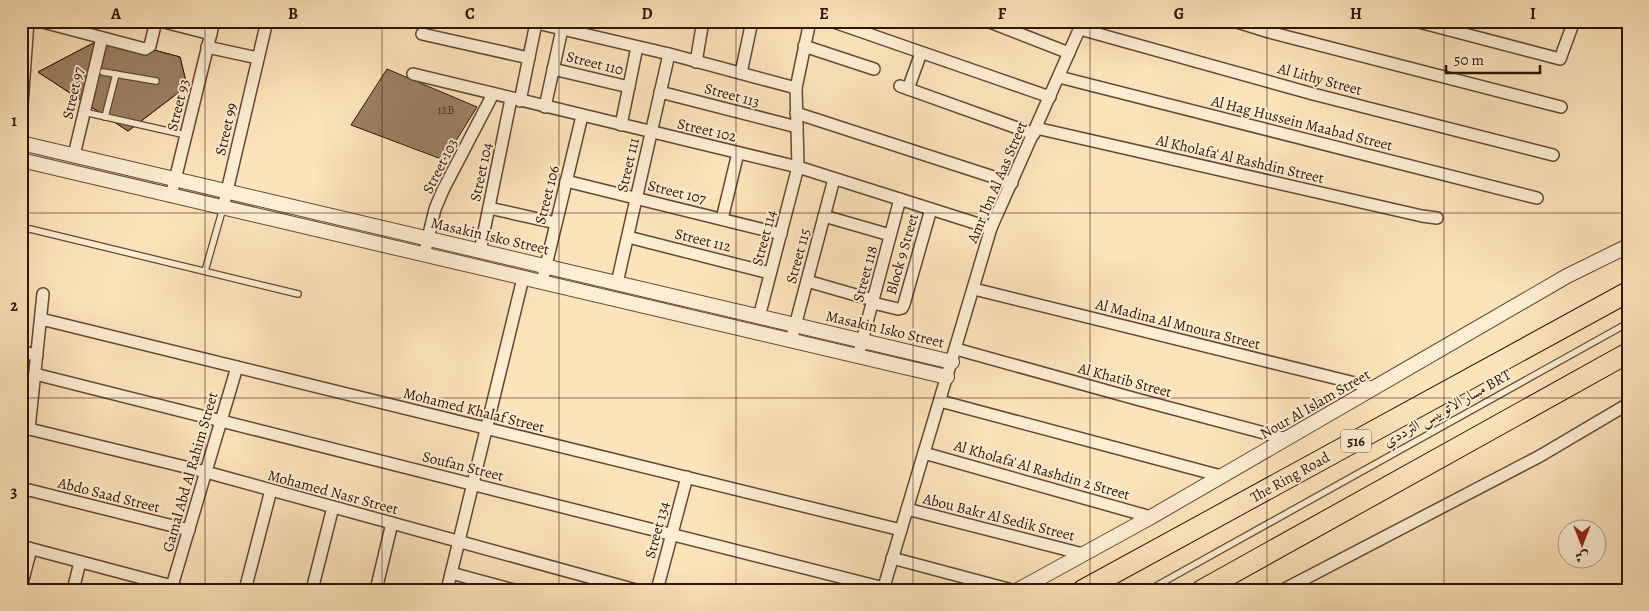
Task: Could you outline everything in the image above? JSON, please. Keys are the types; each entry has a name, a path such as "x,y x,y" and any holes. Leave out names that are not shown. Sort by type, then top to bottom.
{"highway":[{"name":"The Ring Road","path":"1084,590 1628,292"},
{"path":"1202,590 1628,353"}],"street":[{"path":"21,118 28,21"},
{"path":"39,21 147,48 150,46 156,21"},
{"path":"160,21 210,34"},
{"name":"Street 93","path":"171,196 214,21"},
{"name":"Street 99","path":"223,208 267,21"},
{"path":"696,62 704,21"},
{"path":"741,73 752,21"},
{"name":"Street 114","path":"759,317 798,167 796,88 810,21"},
{"path":"831,21 1050,98"},
{"path":"987,21 1069,53"},
{"path":"1234,21 1269,32 1561,107"},
{"path":"1415,21 1560,59 1574,21"},
{"path":"532,22 669,54 796,88"},
{"name":"Street 104","path":"480,251 516,100 529,58 532,22"},
{"name":"Amr Ibn Al Aas Street","path":"883,589 991,228 1082,25"},
{"name":"Al Lithy Street","path":"1082,25 1313,94 1553,155"},
{"path":"545,107 562,29"},
{"path":"422,34 529,58"},
{"name":"Street 97","path":"74,155 102,38"},
{"path":"804,46 874,69"},
{"path":"207,47 258,58"},
{"path":"621,125 638,47"},
{"name":"Al Kholafa' Al Rashdin Street","path":"921,53 904,88 1035,130 1437,218"},
{"name":"Street 111","path":"617,283 669,54"},
{"name":"Street 110","path":"553,69 629,87"},
{"name":"Street 102","path":"413,74 798,167 991,228"},
{"name":"Al Hag Hussein Maabad Street","path":"1059,76 1537,198"},
{"name":"Street 113","path":"660,92 797,127"},
{"name":"Street 103","path":"424,255 435,209 443,190 493,94"},
{"path":"796,113 1012,183"},
{"name":"Street 106","path":"542,282 582,116"},
{"name":"Masakin Isko Street","path":"21,143 759,317 862,340 954,355"},
{"path":"722,219 738,153"},
{"path":"21,160 947,377"},
{"name":"Street 115","path":"791,341 834,178"},
{"name":"Street 107","path":"566,181 781,234"},
{"name":"Street 118","path":"858,356 900,199"},
{"path":"489,208 556,223"},
{"name":"Block 9 Street","path":"873,301 898,309 902,308 931,209"},
{"path":"824,216 890,235"},
{"name":"Street 112","path":"628,237 770,273"},
{"name":"Nour Al Islam Street","path":"1018,590 1151,517 1567,276 1628,246"},
{"path":"447,590 523,278"},
{"path":"807,281 873,301"},
{"name":"Al Madina Al Mnoura Street","path":"974,289 1375,388"},
{"path":"25,428 35,374 43,294"},
{"path":"684,316 688,300"},
{"name":"Mohamed Khalaf Street","path":"41,319 901,530"},
{"path":"21,352 37,355"},
{"name":"Al Khatib Street","path":"954,355 1140,400 1287,439"},
{"name":"Gamal Abd Al Rahim Street","path":"176,588 188,530 237,367"},
{"name":"Soufan Street","path":"35,374 883,589"},
{"path":"940,401 1222,476"},
{"path":"1283,590 1540,456 1628,404"},
{"name":"Mohamed Nasr Street","path":"25,428 206,472 636,590"},
{"name":"Al Kholafa' Al Rashdin 2 Street","path":"924,453 1151,517"},
{"name":"Street 134","path":"657,590 687,477"},
{"name":"Abdo Saad Street","path":"21,488 188,530"},
{"path":"245,590 271,490"},
{"path":"312,590 333,507"},
{"name":"Abou Bakr Al Sedik Street","path":"907,509 1083,554"},
{"path":"376,590 392,523"},
{"path":"21,587 26,548 176,588"},
{"path":"892,558 1012,590"},
{"path":"73,590 80,562"},
{"path":"451,573 514,590"}],"lane":[{"path":"103,72 156,81"},
{"path":"105,117 116,74"},
{"path":"84,112 186,135"},
{"path":"205,272 223,208"},
{"path":"30,229 298,294"},
{"name":"مسار الاتوبيس الترددي BRT","path":"1149,590 1628,323"}],"building":[{"path":"105,37 180,57 187,86 128,131 38,72"},
{"path":"105,37 180,57 187,86 128,131 38,72"},
{"path":"387,69 477,107 444,160 351,125"}]}
